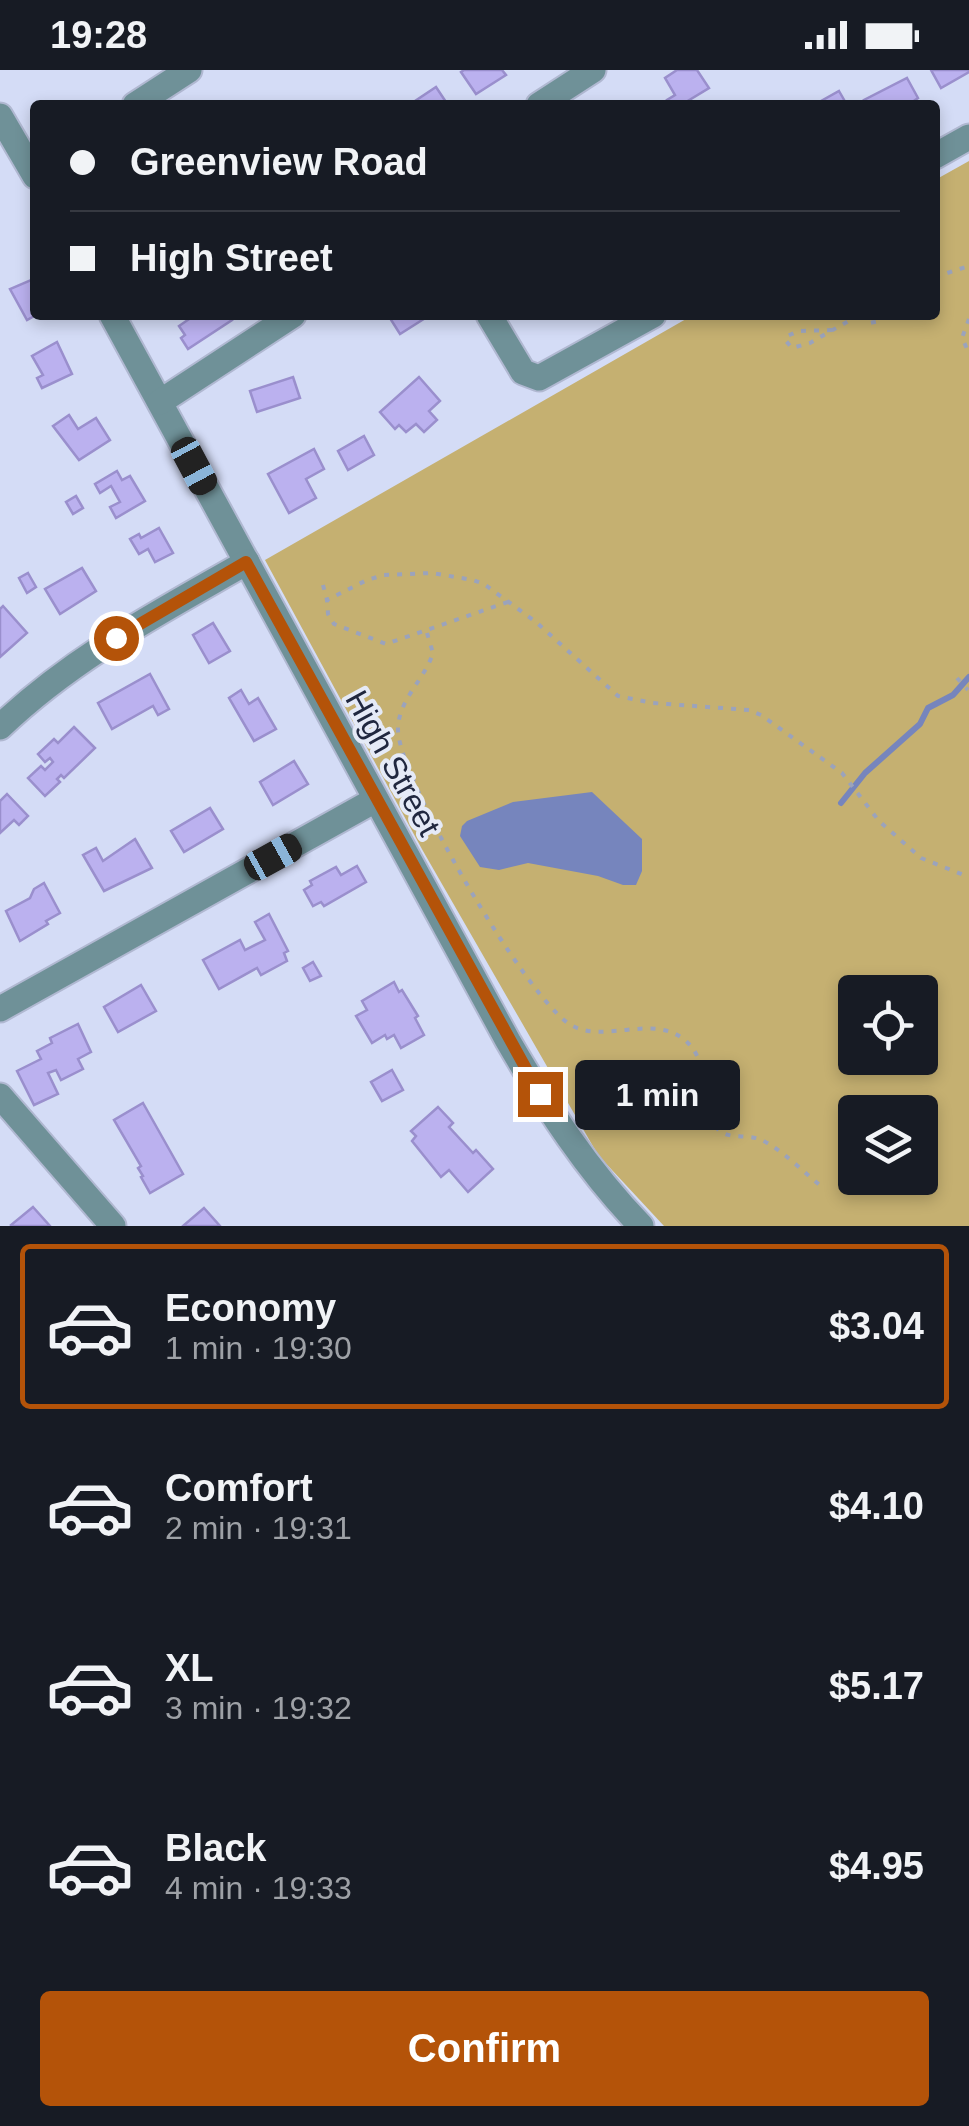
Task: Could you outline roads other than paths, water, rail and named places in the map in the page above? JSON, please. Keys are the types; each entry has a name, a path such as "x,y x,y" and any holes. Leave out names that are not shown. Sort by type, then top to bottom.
{"street":[{"path":"143,100 189,70"},
{"path":"547,100 593,70"},
{"path":"0,116 30,166"},
{"path":"940,153 969,136"},
{"name":"High Street","path":"115,320 375,800 557,1124 597,1178 641,1226"},
{"path":"160,402 285,320"},
{"path":"492,320 520,369 539,378 644,320"},
{"path":"0,726 83,657 246,562"},
{"path":"0,1009 375,800"},
{"path":"0,1096 113,1226"}],"water":[{"path":"592,792 642,839 642,871 636,885 528,863 499,870 480,867 460,836 467,821 513,802"}],"waterway":[{"path":"841,803 865,773 920,724 928,708 953,695 969,677"}]}
